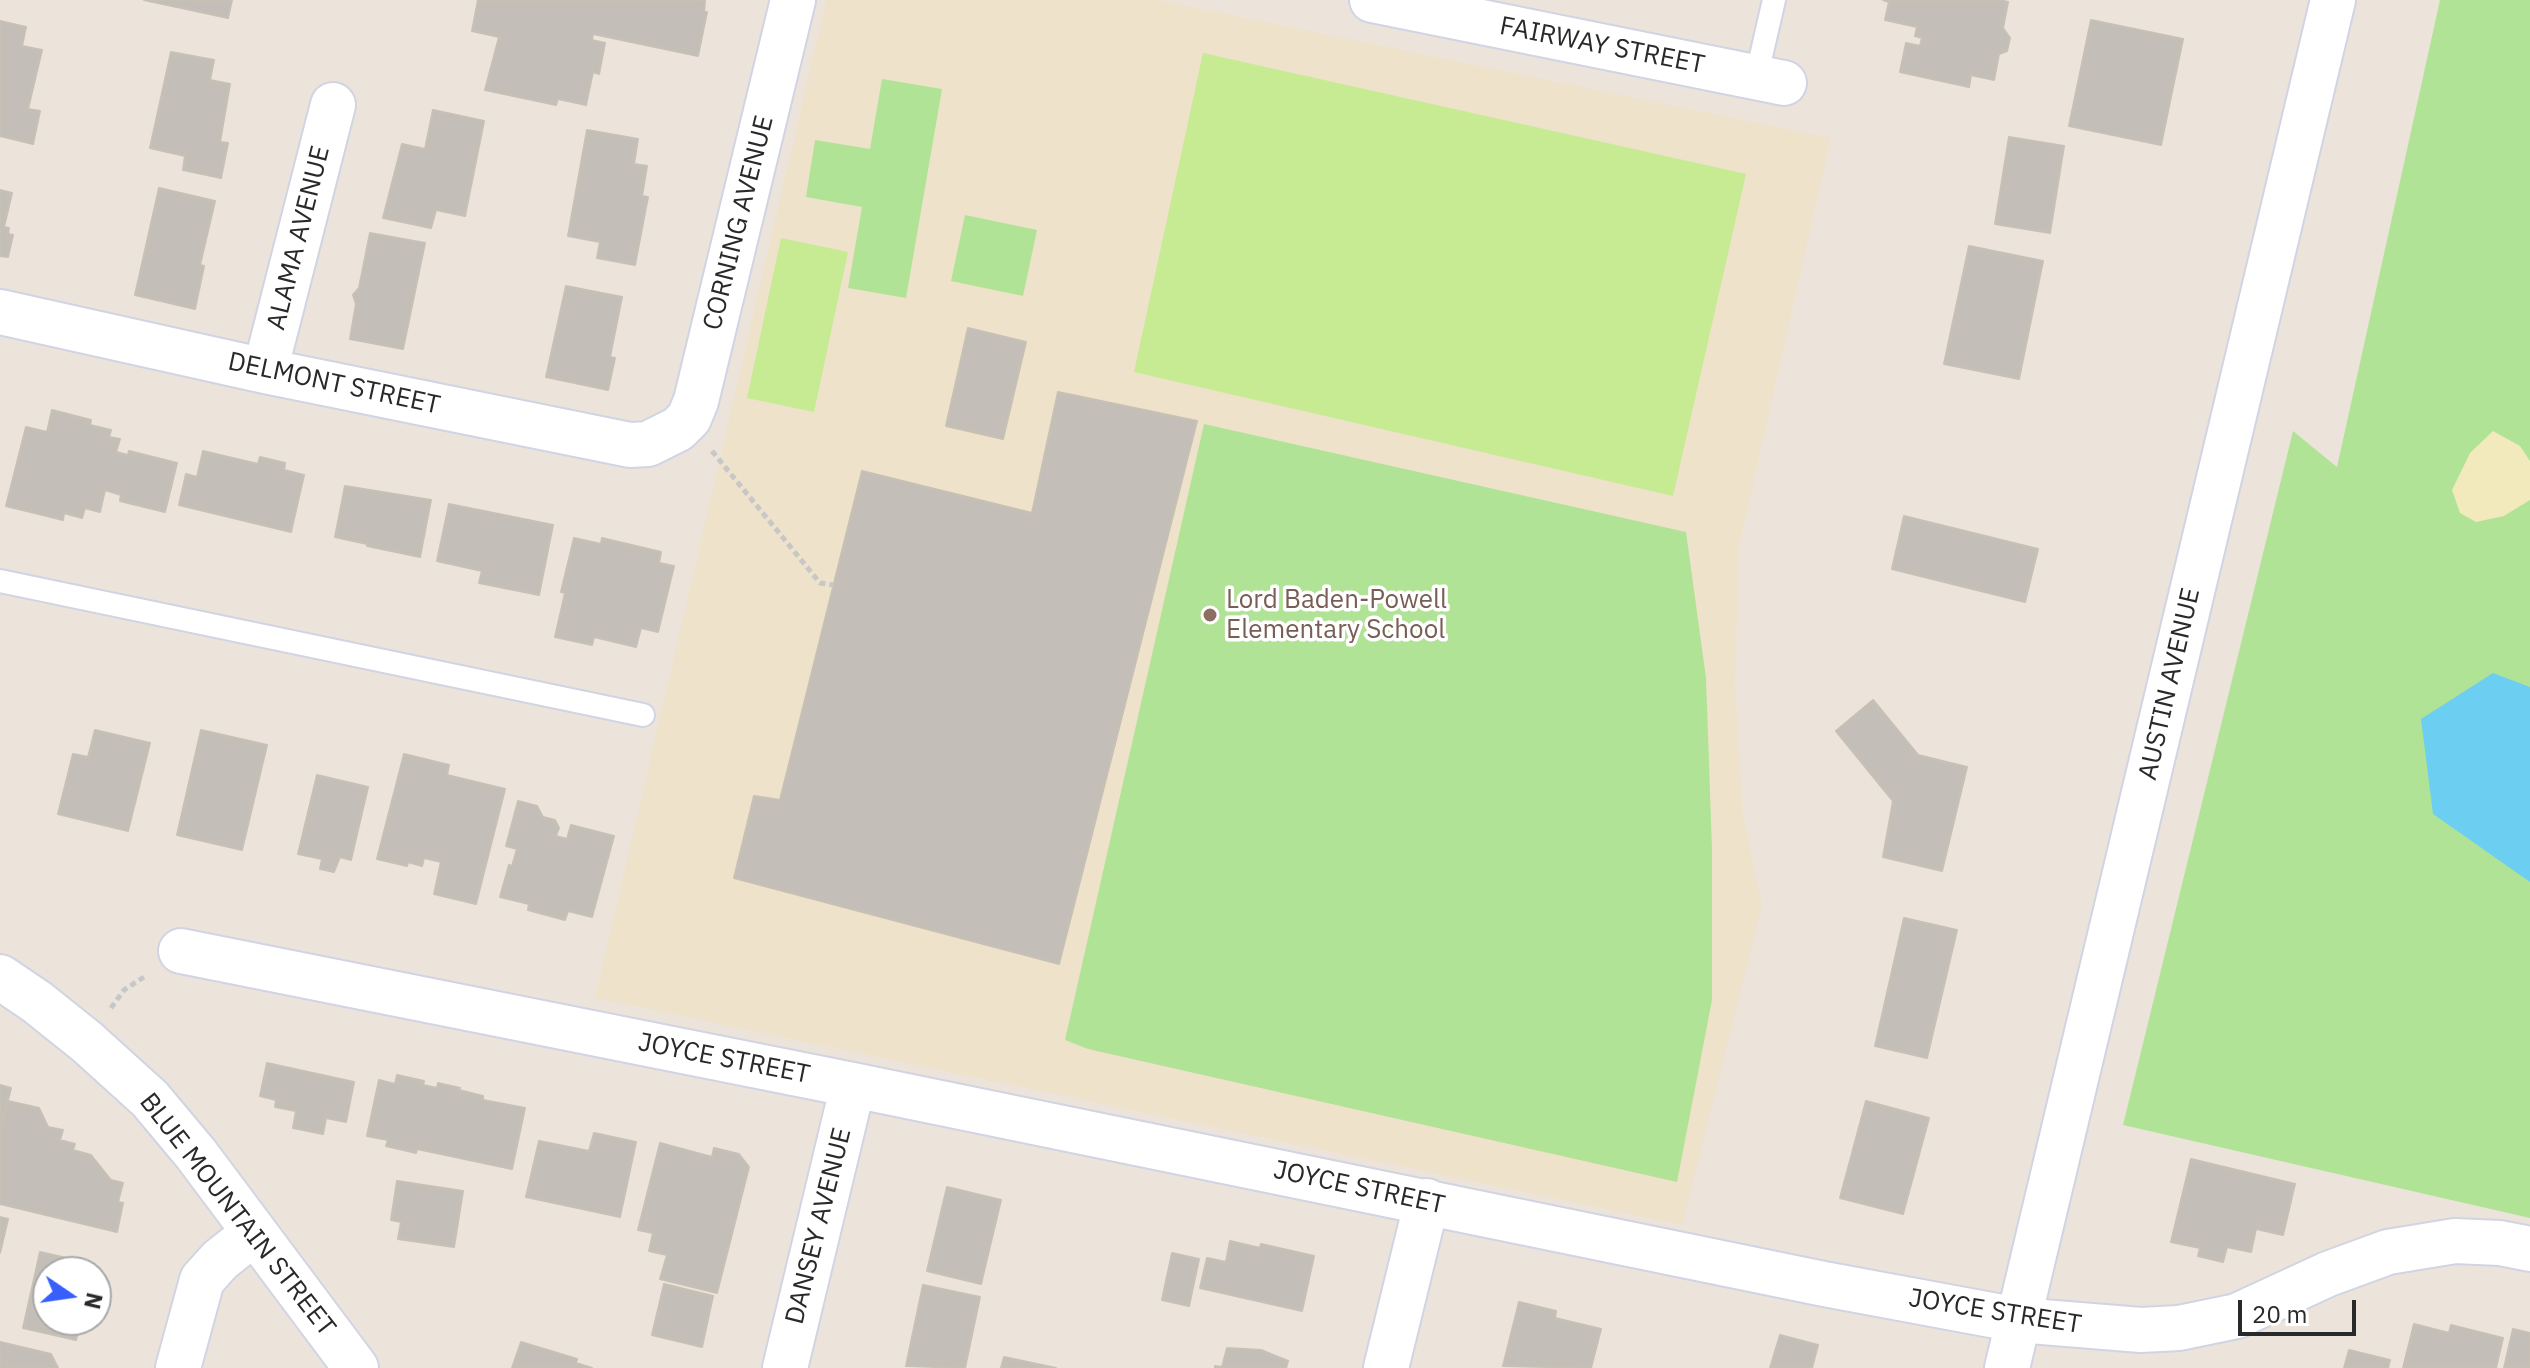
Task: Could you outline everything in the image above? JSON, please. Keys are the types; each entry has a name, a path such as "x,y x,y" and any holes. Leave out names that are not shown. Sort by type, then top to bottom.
{"street":[{"name":"CORNING AVENUE","path":"687,440 689,418 696,401 793,0"},
{"name":"FAIRWAY STREET","path":"1372,0 1770,80"},
{"name":"AUSTIN AVENUE","path":"2007,1368 2333,0"},
{"name":"ALAMA AVENUE","path":"265,371 333,105"},
{"name":"DELMONT STREET","path":"0,312 265,371 630,445 687,440"},
{"name":"JOYCE STREET","path":"181,951 1427,1201 1824,1284 2018,1320 2141,1330 2179,1328 2237,1316 2328,1274 2388,1252 2465,1241 2530,1249"},
{"name":"BLUE MOUNTAIN STREET","path":"0,977 87,1042 150,1099 196,1154 356,1368"},
{"name":"DANSEY AVENUE","path":"785,1368 853,1085"},
{"path":"1386,1368 1427,1201"},
{"path":"178,1368 202,1280 220,1260 254,1233"}],"lane":[{"path":"1770,80 1774,0"},
{"path":"0,581 643,715"}],"path":[{"path":"687,440 820,583 833,585"},
{"path":"87,1042 124,990 181,951"}],"shaded area":[{"name":"Lord Baden-Powell Elementary School","path":"826,0 1159,0 1831,138 1739,547 1735,683 1743,814 1762,905 1682,1225 595,998"}],"green space":[{"path":"2440,0 2530,0 2530,1218 2123,1125 2293,431 2337,467"},
{"path":"1203,53 1746,174 1673,496 1134,372"},
{"path":"882,79 942,89 906,298 848,288 862,207 806,197 815,140 870,149"},
{"path":"965,215 1037,230 1023,296 951,281"},
{"path":"781,238 848,252 814,412 747,398"},
{"path":"1204,424 1686,532 1706,678 1712,849 1712,1000 1677,1182 1088,1049 1065,1040"}],"sand":[{"path":"2493,431 2520,446 2530,461 2530,500 2504,516 2476,522 2460,513 2452,490 2470,453"}],"water":[{"path":"2493,673 2530,687 2530,882 2433,814 2421,719"}],"building":[{"path":"144,0 232,0 228,18"},
{"path":"478,0 699,0 705,1 704,12 707,12 698,56 593,34 592,40 605,43 599,74 593,72 586,105 558,99 556,105 485,90 499,37 472,31"},
{"path":"1883,0 2008,2 2003,28 2010,38 2007,51 1999,54 1994,80 1971,75 1969,87 1900,72 1906,43 1920,46 1922,38 1915,36 1917,27 1885,20 1889,2"},
{"path":"2091,20 2183,39 2161,145 2069,126"},
{"path":"0,21 26,27 22,46 42,50 28,109 40,111 33,144 0,136"},
{"path":"171,52 214,60 210,80 230,84 220,142 228,143 221,178 183,170 185,156 150,148"},
{"path":"433,110 484,121 465,216 436,210 431,228 383,218 402,144 425,149"},
{"path":"587,130 638,139 634,164 647,166 642,196 648,197 635,265 597,258 600,242 568,236"},
{"path":"2009,137 2064,146 2050,233 1995,224"},
{"path":"159,188 215,201 200,265 204,266 195,309 135,295"},
{"path":"0,190 12,193 4,227 9,228 8,234 13,235 8,257 0,256"},
{"path":"370,233 425,243 403,349 350,339 356,304 353,295 359,288"},
{"path":"1969,246 2043,261 2019,379 1944,364"},
{"path":"566,286 622,297 610,357 615,358 608,390 546,377"},
{"path":"968,328 1026,342 1003,439 946,426"},
{"path":"1058,392 1197,421 1059,964 734,878 754,796 780,800 862,471 1032,513"},
{"path":"52,410 91,420 90,425 111,430 109,437 120,439 116,452 128,455 129,451 177,463 165,512 120,501 121,495 105,490 100,512 85,508 82,518 64,513 63,520 6,506 26,427 47,432"},
{"path":"203,451 258,464 260,457 285,463 284,470 304,475 291,532 179,505 186,474 197,477"},
{"path":"345,486 431,500 420,557 335,537"},
{"path":"449,504 553,525 539,595 479,583 482,571 437,561"},
{"path":"1904,516 2038,549 2025,602 1892,569"},
{"path":"574,538 601,544 602,538 661,552 659,563 674,566 658,632 641,628 636,647 594,637 592,645 555,637 565,593 561,592"},
{"path":"1873,700 1918,755 1967,767 1942,871 1883,857 1893,801 1836,731"},
{"path":"95,730 150,743 128,831 58,814 73,754 88,757"},
{"path":"201,730 267,745 242,850 177,835"},
{"path":"404,754 449,765 447,775 505,789 476,904 434,894 441,862 424,858 422,866 408,862 407,866 377,859"},
{"path":"317,775 368,787 351,860 340,857 334,872 320,869 322,859 298,854"},
{"path":"518,801 537,806 543,817 555,820 559,828 556,836 567,839 571,825 614,836 592,917 568,911 565,920 528,910 529,904 500,897 517,849 506,846"},
{"path":"1904,918 1957,930 1927,1058 1875,1046"},
{"path":"267,1063 354,1082 346,1122 326,1118 323,1134 293,1128 296,1111 275,1107 276,1100 260,1096"},
{"path":"397,1075 424,1081 423,1085 437,1088 438,1083 483,1096 483,1100 525,1108 512,1169 417,1149 416,1153 386,1146 388,1140 367,1136 379,1080 395,1084"},
{"path":"0,1085 11,1088 1,1129 0,1129"},
{"path":"8,1101 39,1108 48,1127 63,1130 60,1140 75,1144 73,1150 91,1155 111,1180 123,1183 118,1202 123,1203 117,1232 0,1204 0,1129"},
{"path":"1866,1101 1929,1118 1903,1214 1840,1198"},
{"path":"594,1133 636,1142 620,1217 526,1197 539,1141 589,1151"},
{"path":"660,1143 712,1157 714,1148 739,1154 749,1167 717,1293 660,1279 667,1255 649,1251 653,1233 638,1230"},
{"path":"2191,1159 2295,1184 2283,1235 2256,1229 2251,1252 2227,1247 2223,1262 2198,1256 2200,1248 2171,1242"},
{"path":"397,1181 463,1191 454,1247 398,1239 401,1222 391,1220"},
{"path":"947,1187 1001,1200 981,1284 927,1271"},
{"path":"0,1217 8,1219 0,1253"},
{"path":"1230,1241 1260,1248 1261,1244 1314,1256 1302,1311 1200,1288 1207,1258 1226,1262"},
{"path":"1172,1253 1199,1259 1189,1306 1162,1300"},
{"path":"664,1284 713,1296 702,1347 652,1335"},
{"path":"923,1285 980,1297 965,1368 906,1366"},
{"path":"32,1288 32,1330 23,1328"},
{"path":"1519,1302 1556,1311 1555,1318 1601,1329 1591,1368 1503,1366"},
{"path":"2414,1324 2449,1333 2451,1325 2503,1338 2496,1368 2403,1368"},
{"path":"2513,1329 2530,1333 2530,1368 2504,1368"},
{"path":"1780,1335 1818,1345 1812,1368 1770,1368"},
{"path":"0,1342 51,1354 58,1368 0,1368"},
{"path":"521,1342 577,1359 576,1363 592,1368 512,1368"},
{"path":"1227,1348 1261,1350 1288,1361 1286,1368 1215,1368 1222,1367"},
{"path":"2349,1350 2390,1360 2388,1368 2344,1368"},
{"path":"1004,1357 1056,1368 1001,1368"}],"place":[{"name":"Lord Baden-Powell Elementary School","path":"1210,615"}]}
